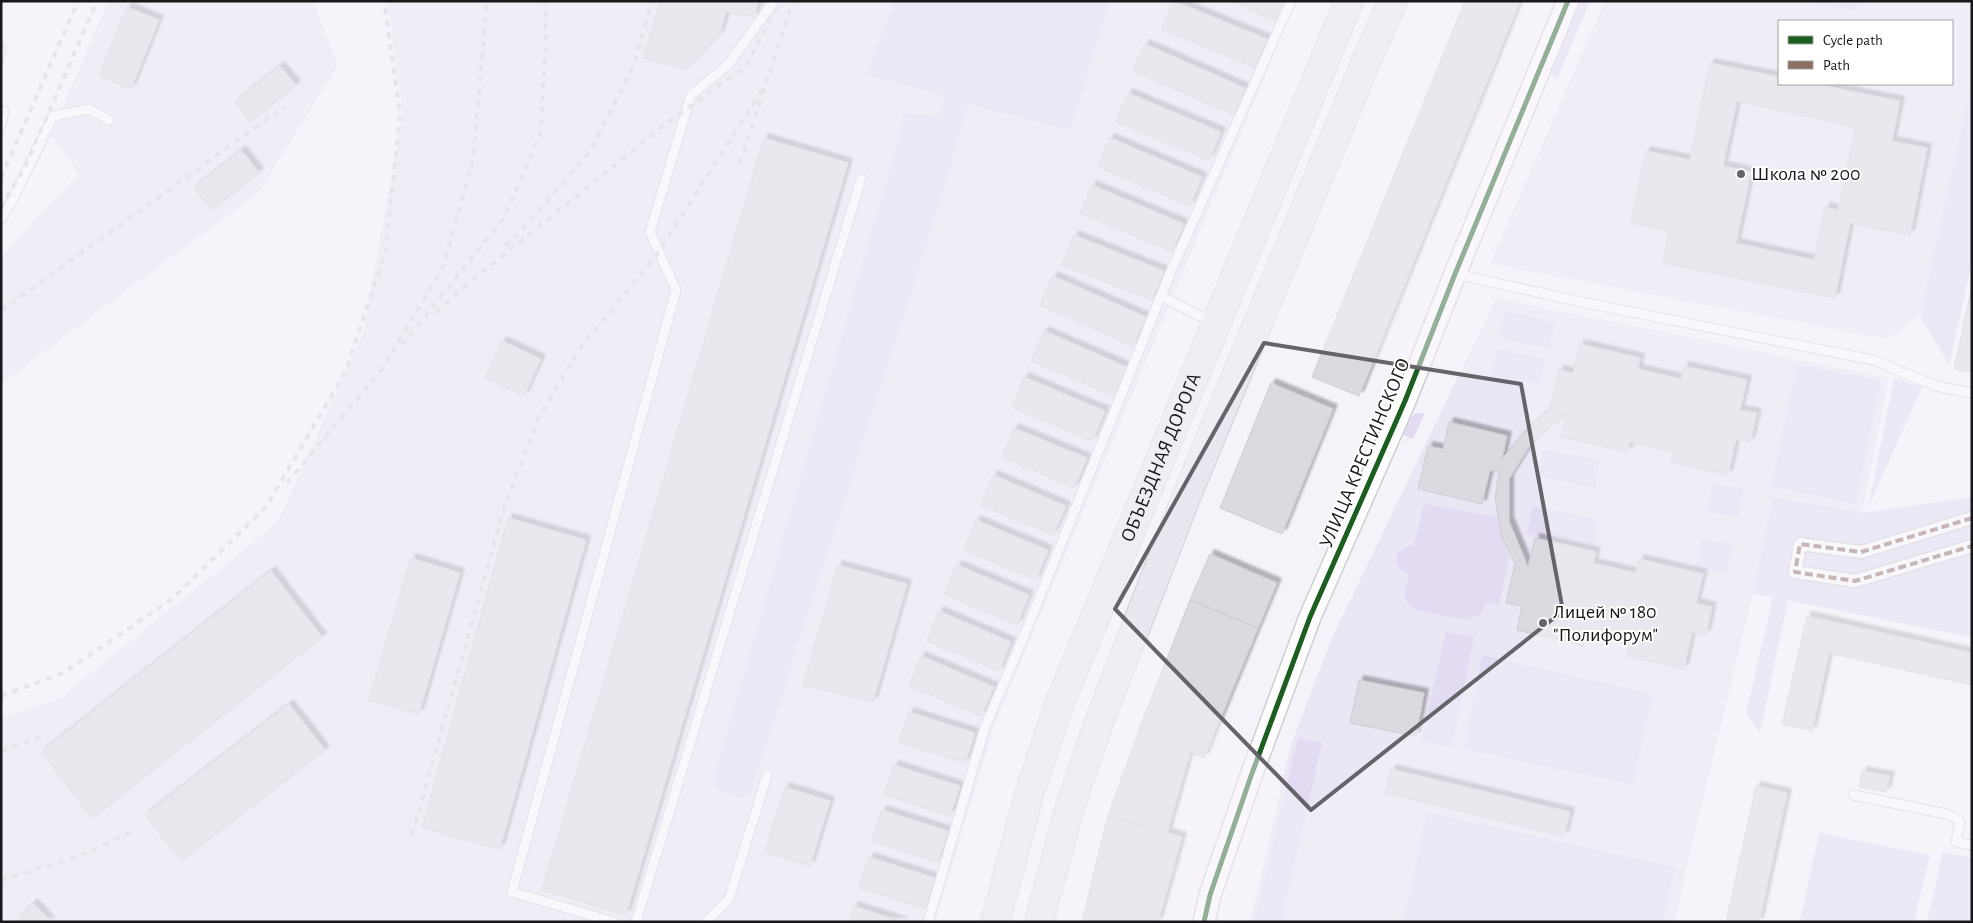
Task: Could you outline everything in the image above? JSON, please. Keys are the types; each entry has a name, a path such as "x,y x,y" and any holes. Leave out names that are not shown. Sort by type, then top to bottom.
{"main road":[{"name":"ОБЪЕЗДНАЯ ДОРОГА","path":"995,922 1031,788 1059,705 1349,1"},
{"name":"ОБЪЕЗДНАЯ ДОРОГА","path":"1039,922 1070,807 1101,717 1185,500 1368,57 1397,5"}],"street":[{"name":"УЛИЦА КРЕСТИНСКОГО","path":"1204,922 1210,895 1251,776 1310,617 1405,401 1455,274 1568,1"},
{"path":"1972,518 1861,552 1800,544 1794,572 1855,581 1972,546"}],"lane":[{"path":"614,922 512,892 676,290 650,232 690,95 728,66 774,1"},
{"path":"928,922 985,727 1024,636 1161,296 1291,1"},
{"path":"1,219 13,200 53,116 89,109 109,120"},
{"path":"1,125 4,111"},
{"path":"636,922 861,179"},
{"path":"1455,274 1591,304 1873,360 1936,386 1972,393"},
{"path":"1161,296 1216,323"},
{"path":"706,922 729,898 767,775"},
{"path":"1853,795 1947,814 1960,821 1956,842 1972,845"}],"highlighted area":[{"path":"1264,343 1521,384 1563,611 1311,810 1115,609"}],"shaded area":[{"path":"108,1 313,1 338,65 259,192 1,384 1,257 79,173 51,135"},
{"path":"387,1 1296,1 995,724 935,922 1,922 1,719 60,698 277,523 363,334 403,112"},
{"path":"894,1 1110,1 1070,130 968,104 942,196 751,792 741,799 719,789 713,780 896,148 904,113 938,116 946,96 867,75"},
{"path":"1579,1 1590,1 1557,80 1551,75 1552,63"},
{"name":"Школа № 200","path":"1605,1 1972,1 1972,81 1920,316 1887,339 1490,264"},
{"path":"1806,1 1859,1 1857,11"},
{"path":"1,39 10,47 1,68"},
{"path":"1972,81 1972,262 1949,365 1920,316"},
{"name":"Лицей № 180 \"Полифорум\"","path":"1496,298 1889,378 1862,513 1774,497 1766,540 1692,844 1675,922 1250,922 1291,745 1332,638"},
{"path":"1505,311 1555,322 1549,349 1499,338"},
{"path":"1496,349 1546,359 1540,385 1491,375"},
{"path":"1797,364 1881,381 1856,504 1771,486"},
{"path":"1894,378 1922,387 1868,508"},
{"path":"1416,413 1425,413 1413,439 1403,435 1411,417"},
{"path":"1543,449 1600,460 1595,488 1537,476"},
{"path":"1713,483 1744,489 1739,518 1707,512"},
{"path":"1773,497 1862,513 1972,497 1972,637 1788,600 1760,733 1746,713 1773,597 1753,593"},
{"path":"1424,504 1498,517 1502,538 1509,557 1499,605 1486,603 1480,615 1465,620 1417,610 1409,604 1404,597 1409,574 1401,570 1396,564 1397,553 1408,546 1414,545"},
{"path":"1532,506 1599,519 1594,547 1527,534"},
{"path":"1701,539 1732,545 1726,574 1695,568"},
{"path":"1446,632 1474,637 1452,748 1421,742"},
{"path":"1482,655 1653,694 1633,785 1464,749"},
{"path":"1298,738 1322,743 1283,915 1289,922 1254,922"},
{"path":"1427,812 1675,867 1663,922 1403,922"},
{"path":"1819,833 1930,855 1914,922 1800,922"},
{"path":"1943,852 1972,858 1972,922 1927,922"}],"building":[{"path":"661,1 759,1 754,17 726,12 720,33 686,69 643,58"},
{"path":"1174,1 1267,39 1255,68 1162,29"},
{"path":"1233,1 1287,1 1277,22"},
{"path":"1465,1 1520,1 1359,396 1312,377"},
{"path":"127,7 159,20 131,89 99,76"},
{"path":"1145,44 1245,88 1234,115 1133,71"},
{"path":"1710,63 1778,77 1778,85 1819,85 1900,101 1892,141 1927,148 1910,235 1850,223 1835,298 1663,263 1669,231 1631,223 1646,151 1690,160","holes":["1737,101 1856,127 1838,210 1825,207 1814,260 1736,243 1751,172 1723,166"]},
{"path":"280,66 296,85 250,122 235,102"},
{"path":"1128,93 1221,132 1209,160 1116,122"},
{"path":"764,138 848,163 626,915 542,890"},
{"path":"1110,138 1202,177 1190,206 1098,167"},
{"path":"241,150 259,172 212,210 194,188"},
{"path":"1092,185 1184,224 1172,252 1080,213"},
{"path":"1074,235 1164,271 1152,300 1062,265"},
{"path":"1053,276 1146,317 1133,346 1040,305"},
{"path":"1972,286 1972,372 1954,369"},
{"path":"1044,331 1127,367 1114,396 1031,361"},
{"path":"502,341 541,359 524,396 485,378"},
{"path":"1580,344 1640,358 1638,369 1681,379 1684,366 1747,380 1740,410 1757,413 1750,442 1736,439 1728,475 1671,462 1674,452 1630,442 1628,452 1561,437 1567,413 1532,442 1509,479 1509,521 1528,567 1535,538 1596,552 1593,563 1636,573 1639,559 1703,574 1696,603 1712,607 1706,635 1692,632 1684,669 1627,656 1629,645 1586,635 1583,646 1517,630 1522,606 1506,603 1515,564 1502,538 1495,498 1499,472 1490,470 1482,504 1418,489 1428,446 1443,449 1449,422 1507,436 1502,459 1523,434 1550,409 1559,370 1573,373"},
{"path":"1024,377 1105,411 1092,441 1012,407"},
{"path":"1271,383 1333,409 1282,534 1220,508"},
{"path":"1014,428 1087,458 1074,488 1002,457"},
{"path":"993,475 1066,506 1053,535 981,505"},
{"path":"508,518 586,540 500,849 422,828"},
{"path":"976,520 1048,550 1036,580 964,550"},
{"path":"1210,554 1277,583 1258,628 1190,600"},
{"path":"411,558 460,573 419,714 369,700"},
{"path":"838,565 907,584 873,702 803,685"},
{"path":"957,565 1029,595 1017,625 944,594"},
{"path":"271,571 322,637 92,818 41,752"},
{"path":"1190,600 1258,628 1204,758 1139,730"},
{"path":"939,611 1011,642 999,671 927,641"},
{"path":"1807,616 1972,653 1972,685 1829,653 1812,731 1782,724"},
{"path":"921,656 994,687 981,716 909,686"},
{"path":"1359,680 1424,693 1416,736 1350,723"},
{"path":"289,704 325,750 181,861 145,815"},
{"path":"909,712 975,733 965,763 899,742"},
{"path":"1139,730 1190,752 1167,833 1108,816"},
{"path":"894,765 960,786 950,816 884,795"},
{"path":"1391,769 1570,812 1564,836 1385,793"},
{"path":"1862,771 1890,776 1886,792 1859,787"},
{"path":"1756,786 1787,793 1759,922 1726,922"},
{"path":"785,787 830,801 810,866 765,852"},
{"path":"882,810 948,831 938,862 872,841"},
{"path":"1108,816 1182,837 1158,922 1082,922"},
{"path":"869,857 935,878 925,909 859,888"},
{"path":"33,903 51,922 15,922"},
{"path":"854,906 903,922 849,922"}],"railway":[{"path":"1,178 78,1"},
{"path":"1,208 25,167 97,1"},
{"path":"1,696 63,673 172,599 266,507 345,373 386,250 400,113 384,1"},
{"path":"287,483 381,370 443,267 473,160 487,1"},
{"path":"402,345 504,218 541,132 546,35 545,1"},
{"path":"505,246 531,220 591,150 634,65 652,1"},
{"path":"463,288 663,126 746,66 780,1"},
{"path":"740,163 793,1"},
{"path":"412,835 506,502 537,421 580,348 656,256 764,87"},
{"path":"1,311 285,106"},
{"path":"436,312 468,283"},
{"path":"1,751 42,736"},
{"path":"1,880 79,856 137,830"}],"marked path":[{"path":"1972,518 1861,552 1800,544 1795,572 1855,581 1972,546"}],"cycle path":[{"path":"1204,922 1210,895 1251,776 1310,617 1405,401 1455,274 1568,1"}],"place":[{"name":"Школа № 200","path":"1741,174"},
{"name":"Лицей № 180 \"Полифорум\"","path":"1543,623"}]}
